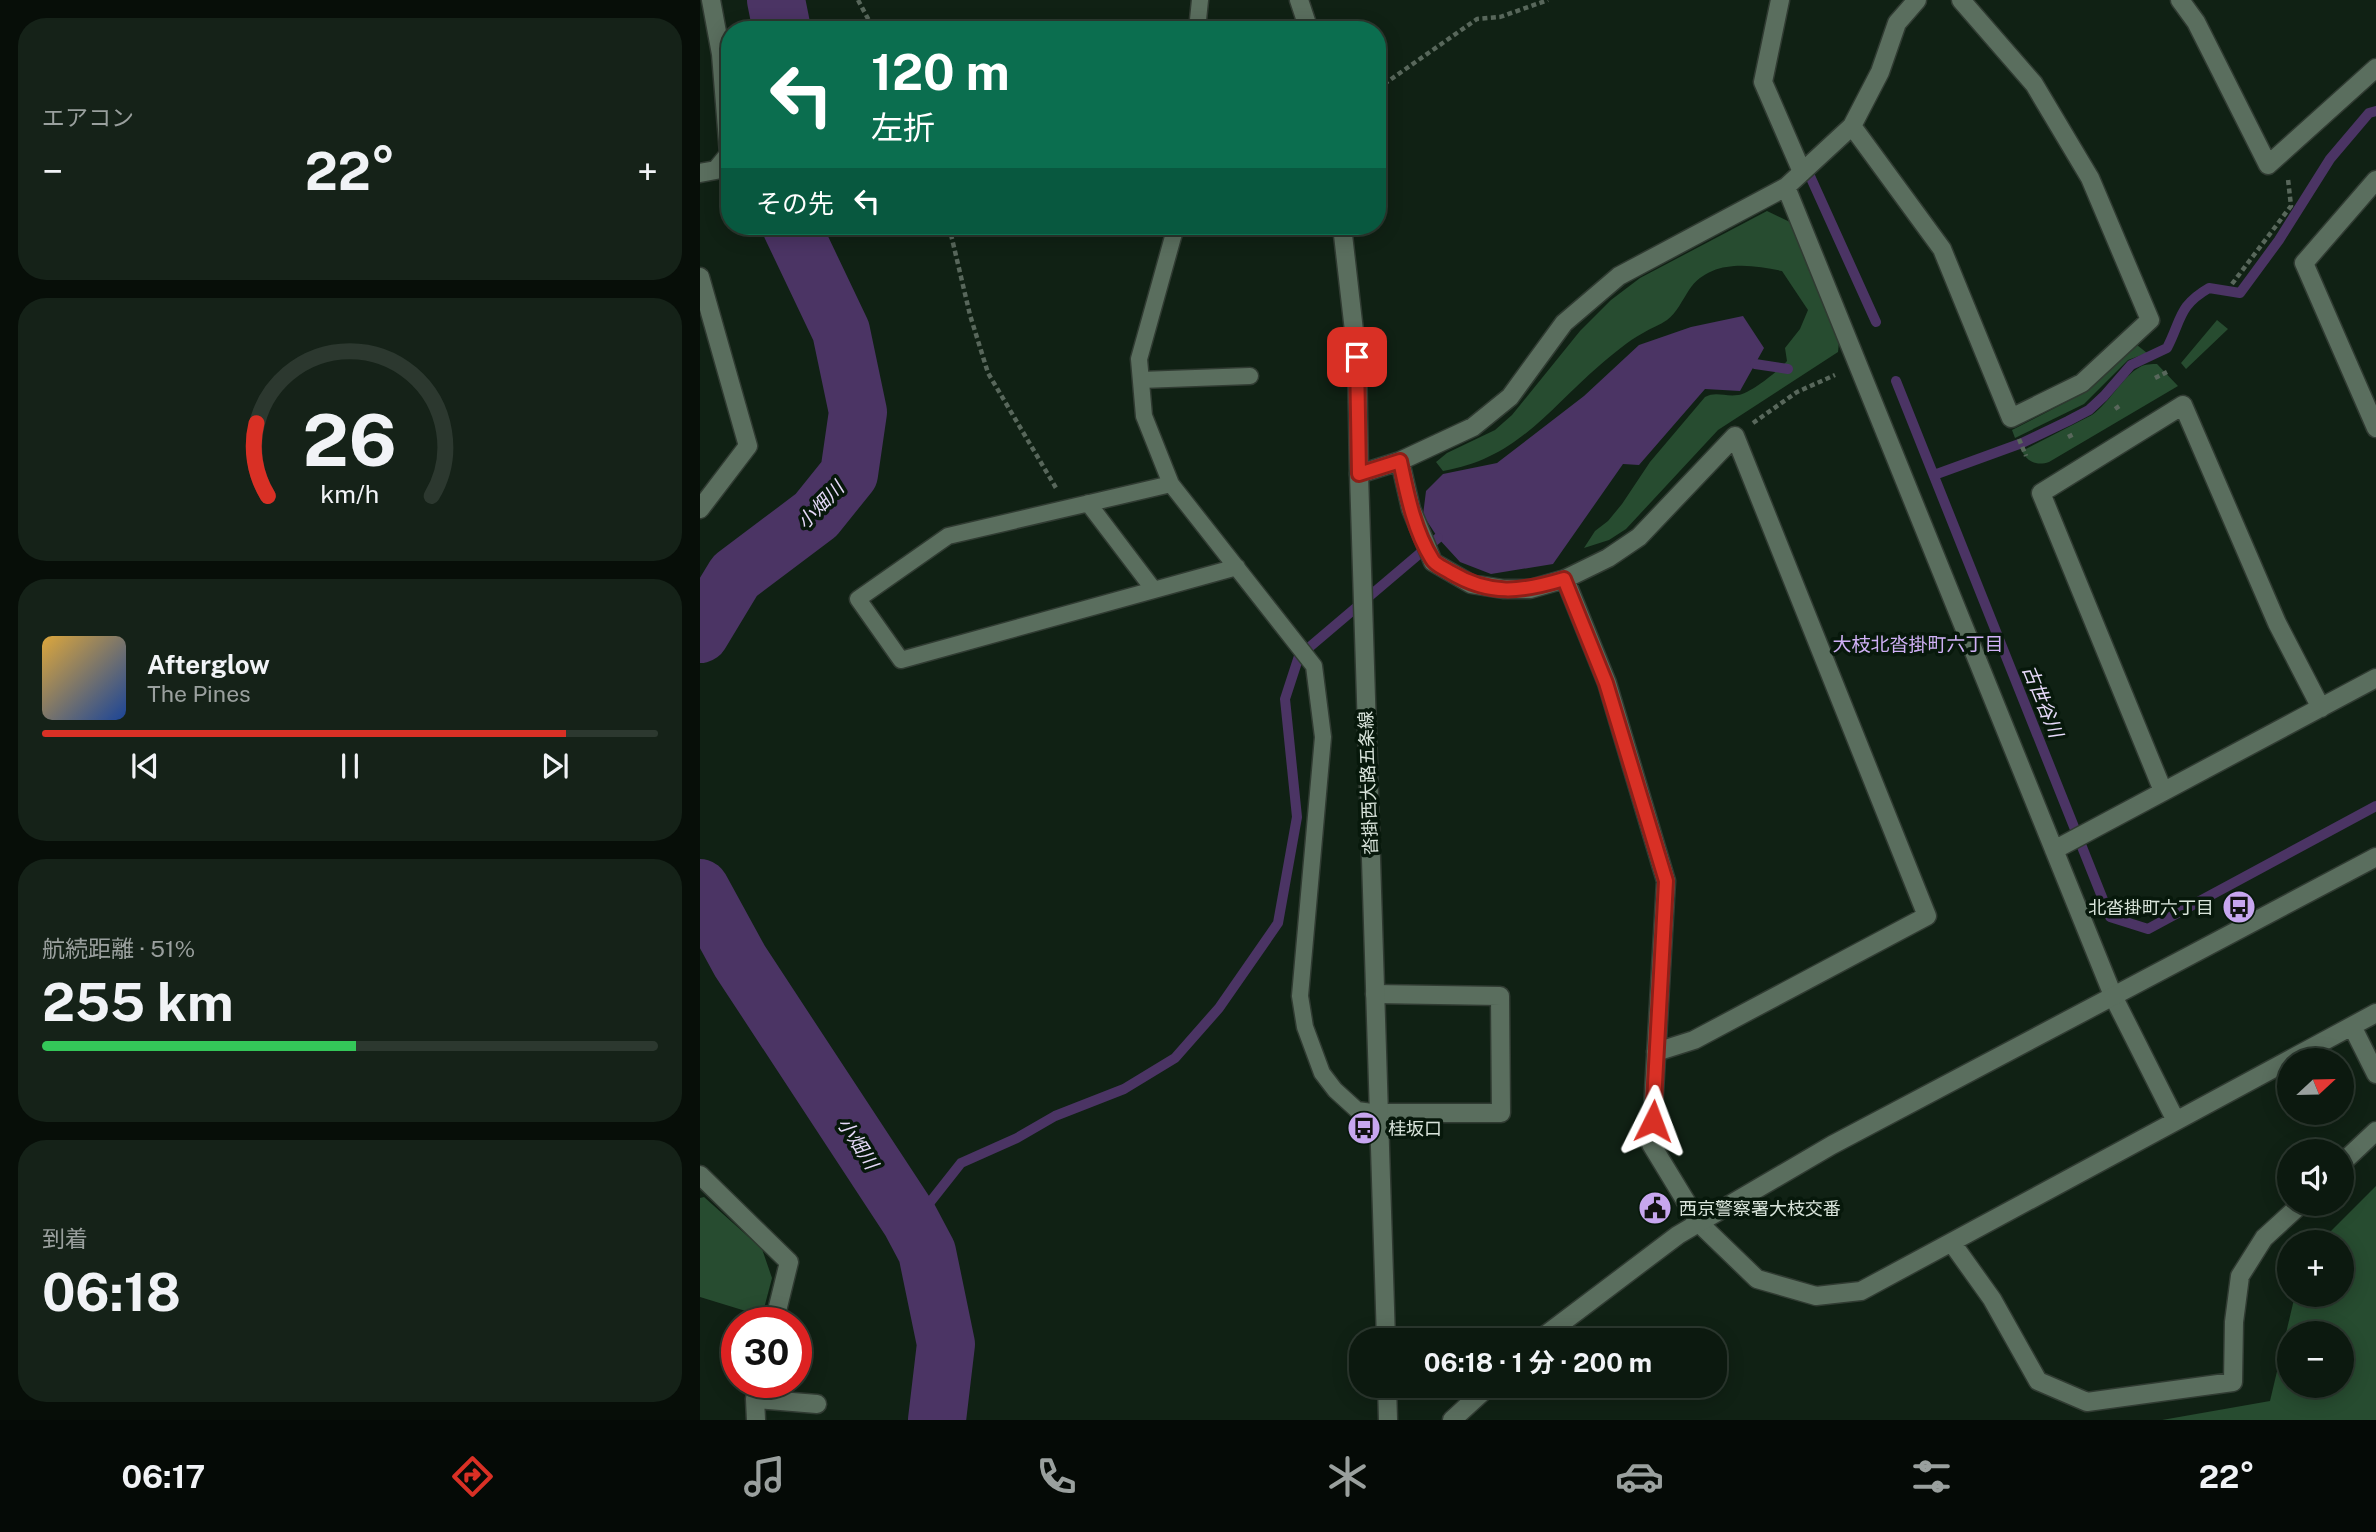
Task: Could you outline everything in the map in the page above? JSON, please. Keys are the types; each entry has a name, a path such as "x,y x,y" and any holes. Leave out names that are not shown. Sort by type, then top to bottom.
{"street":[{"path":"711,0 721,54"},
{"path":"1298,0 1306,21"},
{"path":"1780,0 1763,82 1802,172"},
{"path":"1359,474 1400,461 1473,427 1510,397 1564,323 1619,276 1786,187 1852,126 1880,72 1898,23 1917,0"},
{"path":"1852,126 1942,249 2011,418 2082,383 2150,320 2090,178 2041,95 1961,0"},
{"path":"2180,0 2196,22 2268,165 2376,68"},
{"path":"700,173 716,170 721,164"},
{"path":"2376,180 2304,263 2376,428"},
{"path":"1786,187 1858,366 2062,846 2114,998 2176,1121"},
{"name":"沓掛西大路五条線","path":"1343,235 1357,357 1386,1328"},
{"path":"700,277 748,446 700,509"},
{"path":"2163,791 2041,493 2183,405 2277,622 2321,708"},
{"path":"1400,461 1410,509 1433,562 1471,584 1503,589 1530,589 1564,579 1608,558 1639,537 1735,436 1927,916 1694,1040 1656,1052"},
{"path":"1564,579 1606,683 1666,881 1651,1144 1699,1223 1756,1279 1816,1296 1861,1291 2376,1013"},
{"path":"2062,846 2376,678"},
{"path":"1555,1328 1678,1235 1832,1145 2376,857"},
{"path":"1375,994 1500,996 1501,1113 1380,1113"},
{"path":"2352,1026 2376,1074"},
{"path":"2354,1152 2376,1131"},
{"path":"700,1175 789,1262 778,1307"},
{"path":"1952,1243 1992,1299 2038,1381 2087,1402 2233,1382 2234,1322 2240,1276 2264,1238 2288,1216"},
{"path":"756,1420 757,1398"},
{"path":"789,1398 817,1404"},
{"path":"1387,1398 1388,1420"},
{"path":"1452,1420 1476,1398"}],"lane":[{"path":"1198,21 1200,0"},
{"path":"1173,235 1139,359 1144,416 1171,484 1314,666 1323,737 1300,996 1305,1027 1322,1073 1356,1110 1380,1113"},
{"path":"1141,380 1250,376"},
{"path":"1171,484 948,536 858,599 901,660 1237,567"},
{"path":"1088,503 1154,590"}],"path":[{"path":"858,0 869,21"},
{"path":"1386,83 1477,19 1500,17 1548,0"},
{"path":"2232,284 2291,206 2288,170"},
{"path":"951,235 970,315 988,373 1049,474 1066,508"},
{"path":"1735,436 1797,391 1858,366"},
{"path":"2155,377 2166,372"},
{"path":"2115,409 2120,405"},
{"path":"2016,431 2026,456"},
{"path":"2068,437 2074,434"}],"green space":[{"path":"1767,211 1792,223 1839,342 1838,352 1718,430 1626,529 1609,540 1584,548 1595,531 1608,521 1622,504 1650,462 1705,397 1713,394 1733,395 1750,390 1787,361 1785,348 1800,329 1808,310 1782,271 1731,266 1708,273 1689,290 1670,317 1615,352 1547,415 1511,444 1469,465 1443,471 1436,462 1447,453 1495,430 1512,415 1580,331 1611,300 1640,278"},
{"path":"2217,320 2228,329 2186,369 2181,363"},
{"path":"2137,345 2147,353 2128,360 2084,404 2015,438 2012,430 2084,393"},
{"path":"2157,364 2178,386 2049,462 2037,463 2024,455 2022,451 2092,415 2134,371 2144,365"},
{"path":"2376,1186 2376,1420 2162,1420 2270,1401 2277,1371 2277,1398 2354,1398 2354,1321 2289,1321 2292,1307 2354,1307 2354,1230 2332,1230 2346,1216 2354,1216 2354,1208"},
{"path":"704,1197 762,1249 772,1278 764,1307 733,1307 700,1297 700,1198"}],"shaded area":[{"path":"1743,316 1764,348 1740,391 1705,389 1639,465 1623,464 1553,564 1491,574 1460,562 1438,538 1423,515 1426,491 1443,474 1497,463 1584,396 1639,345 1691,327"}],"waterway":[{"name":"小畑川","path":"776,0 780,21"},
{"path":"1934,475 2022,443 2089,410 2131,365 2167,348 2182,314 2191,301 2209,288 2240,293 2279,240 2330,159 2369,113 2376,111"},
{"path":"1810,176 1876,322"},
{"name":"小畑川","path":"700,634 735,576 816,515 849,474 858,412 841,331 795,235"},
{"path":"1755,364 1788,369"},
{"name":"古世谷川","path":"1896,381 2110,917 2148,929 2376,806"},
{"path":"910,1220 931,1201 961,1163 1017,1138 1055,1116 1124,1089 1175,1058 1219,1008 1278,923 1297,817 1285,699 1299,656 1438,538"},
{"name":"小畑川","path":"700,888 740,961 910,1220 927,1252 946,1344 937,1420"}],"place":[{"name":"北沓掛町六丁目","path":"2239,907"},
{"name":"桂坂口","path":"1364,1128"},
{"name":"西京警察署大枝交番","path":"1655,1208"}],"district":[{"name":"大枝北沓掛町六丁目","path":"1918,644"}],"route":[{"path":"1357,357 1359,474 1400,461 1410,509 1433,562 1471,584 1503,589 1530,589 1564,579 1606,683 1666,881 1653,1121"}]}
